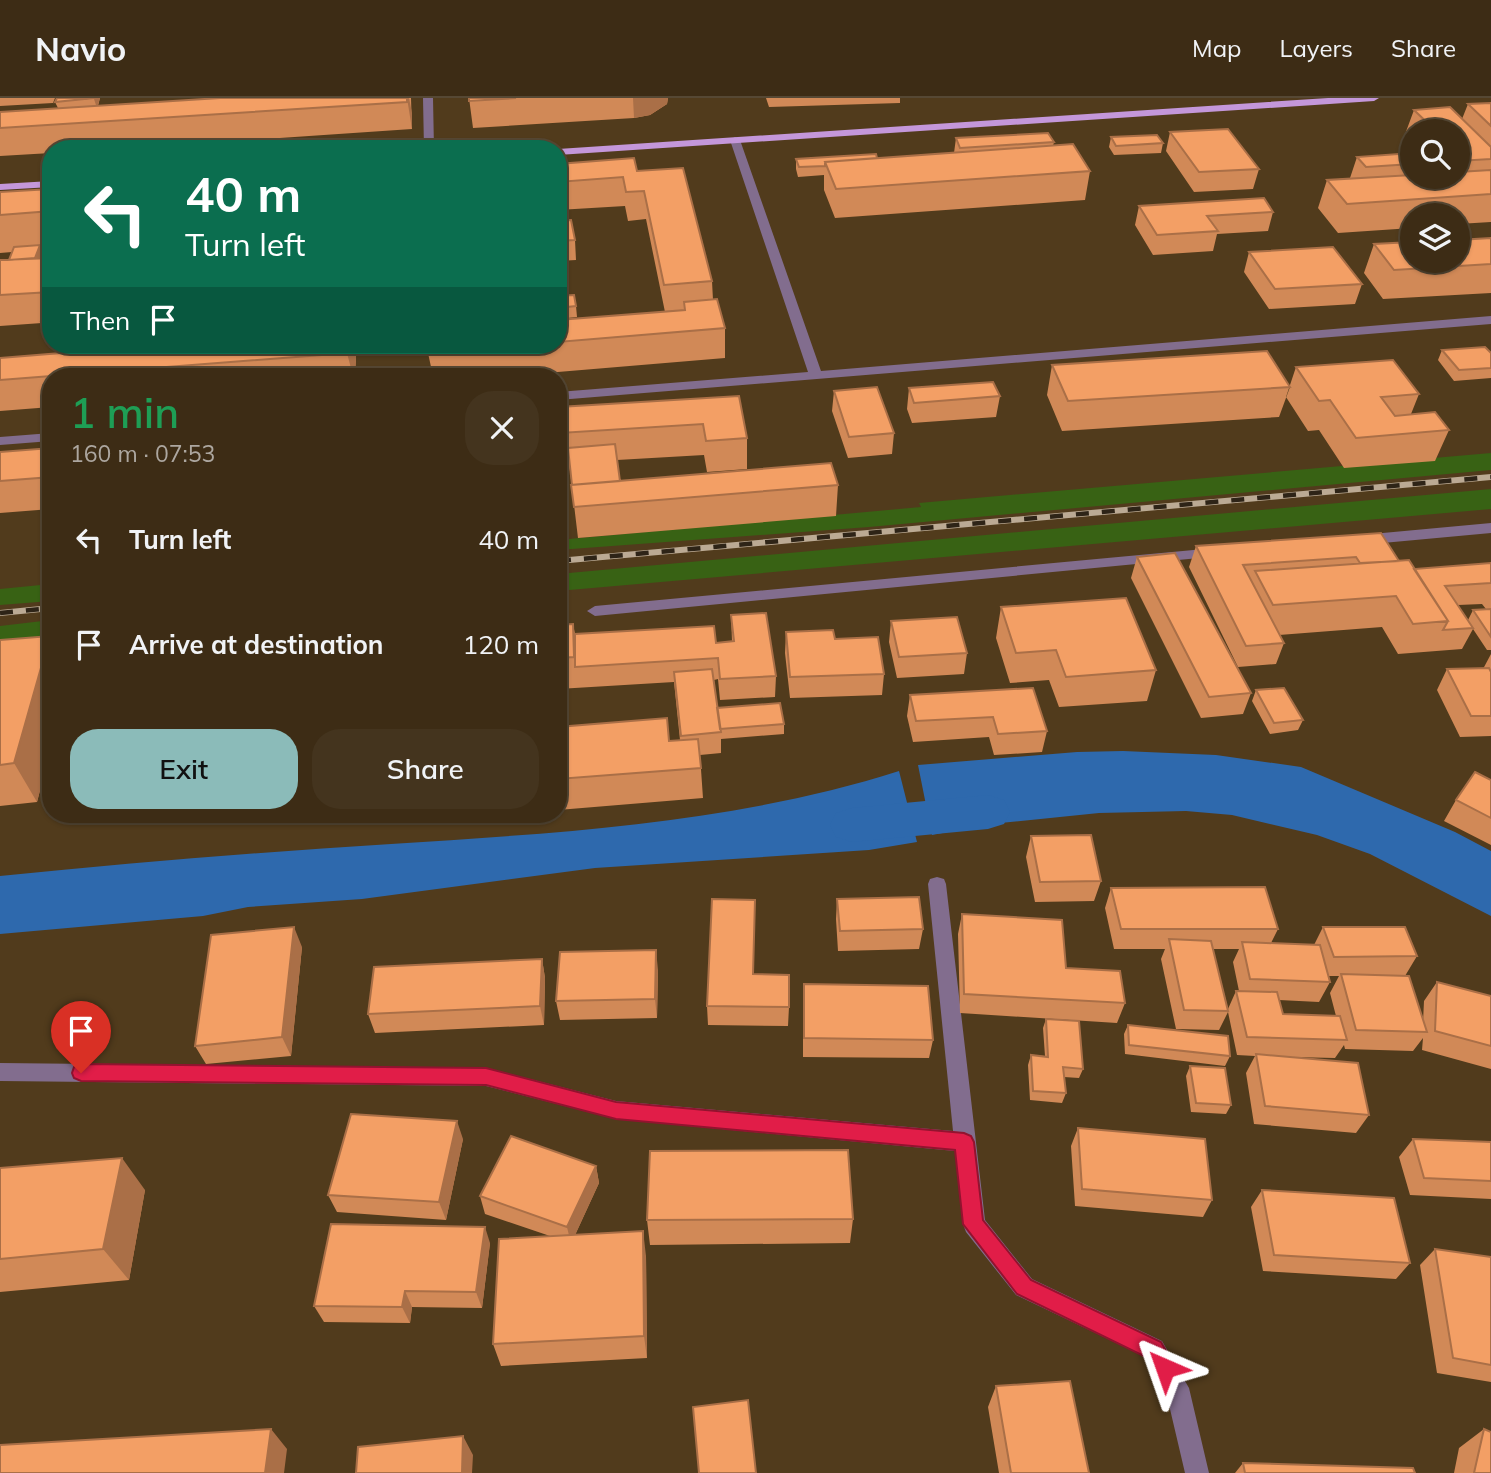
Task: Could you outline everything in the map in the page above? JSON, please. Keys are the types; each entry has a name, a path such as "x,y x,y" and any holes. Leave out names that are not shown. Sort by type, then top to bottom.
{"main road":[{"path":"567,151 1374,98"},
{"path":"0,187 42,185"}],"street":[{"path":"428,98 429,140"},
{"path":"735,140 816,375"},
{"path":"567,395 1491,320"},
{"path":"0,441 42,438"},
{"path":"1339,542 1491,528"},
{"path":"595,611 1229,552"},
{"path":"937,884 974,1224 1024,1287 1153,1349 1177,1388 1197,1473"},
{"path":"0,1072 486,1077 616,1111 964,1142"}],"green space":[{"path":"1491,453 1491,470 869,527 567,549 567,539 921,507 919,503"},
{"path":"1491,489 1491,509 567,590 567,573"},
{"path":"42,585 42,602 0,605 0,589"},
{"path":"42,621 42,657 0,661 0,626"}],"water":[{"path":"1077,752 1216,755 1301,767 1455,832 1491,851 1491,916 1370,854 1317,835 1232,815 1186,811 1099,813 990,824 932,835 918,765"},
{"path":"899,771 917,842 869,850 595,868 362,899 248,907 203,916 0,934 0,876 648,823 775,803"}],"building":[{"path":"57,98 94,98 55,102"},
{"path":"220,98 407,98 407,102 0,128 0,112"},
{"path":"469,98 516,98 469,101"},
{"path":"1491,103 1491,126 1468,104"},
{"path":"1450,107 1462,119 1423,119 1414,110"},
{"path":"1470,127 1491,147 1491,159 1470,160"},
{"path":"1228,129 1259,169 1199,172 1170,132"},
{"path":"1048,133 1054,142 960,148 956,138"},
{"path":"1157,135 1163,143 1116,146 1111,137"},
{"path":"1073,144 1090,171 836,189 825,162"},
{"path":"876,154 877,158 825,162 825,166 799,167 796,159"},
{"path":"1400,154 1400,165 1366,167 1357,157"},
{"path":"634,158 637,171 683,168 712,281 664,285 644,191 626,192 623,177 567,181 567,163"},
{"path":"1491,170 1491,194 1347,204 1327,180 1400,176 1400,189 1470,189 1470,171"},
{"path":"42,190 42,212 0,215 0,192"},
{"path":"1264,198 1273,212 1207,216 1218,231 1157,235 1139,206"},
{"path":"567,220 571,220 575,240 567,240"},
{"path":"1491,238 1491,264 1470,265 1470,239"},
{"path":"1400,243 1400,270 1394,270 1374,244"},
{"path":"40,245 35,258 9,260 14,247"},
{"path":"1333,247 1362,284 1275,289 1249,252"},
{"path":"42,258 42,293 0,295 0,260"},
{"path":"567,295 574,295 576,306 567,307"},
{"path":"717,299 725,328 567,341 567,319 685,310 684,302"},
{"path":"1485,347 1491,353 1491,368 1459,370 1442,350"},
{"path":"1267,351 1290,387 1068,401 1052,365"},
{"path":"49,354 334,354 154,368 42,368 42,377 0,380 0,358"},
{"path":"1393,360 1419,394 1381,397 1395,416 1435,412 1449,430 1356,438 1330,400 1319,401 1296,367"},
{"path":"993,382 1000,396 914,403 909,388"},
{"path":"877,387 894,433 849,437 834,391"},
{"path":"739,396 747,438 706,441 703,424 567,433 567,407"},
{"path":"615,444 620,481 572,485 568,448"},
{"path":"42,449 42,478 0,481 0,452"},
{"path":"831,463 838,485 574,507 571,485"},
{"path":"1381,533 1399,561 1360,563 1356,557 1243,565 1284,643 1246,646 1196,546"},
{"path":"1175,553 1251,693 1209,697 1137,557"},
{"path":"1409,560 1448,621 1413,624 1396,596 1273,605 1255,571"},
{"path":"1491,563 1491,583 1445,586 1473,628 1443,630 1448,621 1414,569"},
{"path":"1126,598 1156,670 1066,677 1056,650 1016,653 1001,607"},
{"path":"1491,609 1491,637 1473,610"},
{"path":"766,613 776,676 720,679 718,658 575,667 575,634 714,626 716,643 734,641 731,615"},
{"path":"957,617 967,653 899,657 891,621"},
{"path":"567,624 573,624 574,657 567,657"},
{"path":"833,630 835,639 878,637 884,674 790,677 786,632"},
{"path":"42,637 42,664 14,763 0,765 0,640"},
{"path":"1489,668 1491,716 1471,716 1447,669"},
{"path":"712,669 721,732 681,736 674,672"},
{"path":"1033,688 1047,731 998,734 993,717 916,721 910,695"},
{"path":"1284,688 1303,720 1274,723 1256,690"},
{"path":"780,703 784,724 720,729 717,708"},
{"path":"667,718 669,741 698,739 701,768 567,778 567,726"},
{"path":"1475,772 1491,780 1491,818 1456,800"},
{"path":"1091,835 1101,881 1040,882 1031,836"},
{"path":"1265,887 1278,929 1121,929 1111,888"},
{"path":"919,897 923,929 840,931 837,899"},
{"path":"712,899 755,900 753,974 789,975 789,1007 707,1006"},
{"path":"962,914 1062,920 1066,968 1120,971 1125,1003 964,994"},
{"path":"294,927 282,1037 195,1046 211,935"},
{"path":"1323,927 1405,927 1417,956 1334,957"},
{"path":"1169,939 1211,941 1228,1011 1184,1010"},
{"path":"1242,942 1320,945 1330,982 1250,979"},
{"path":"656,950 655,999 556,1001 560,952"},
{"path":"542,959 540,1006 368,1014 374,967"},
{"path":"1341,974 1409,976 1427,1032 1356,1030"},
{"path":"1437,982 1491,996 1491,1046 1435,1031"},
{"path":"804,984 928,986 933,1040 804,1038"},
{"path":"1236,991 1277,992 1283,1014 1340,1016 1347,1040 1247,1037"},
{"path":"1046,1019 1079,1021 1083,1069 1063,1067 1066,1093 1033,1091 1031,1055 1048,1057"},
{"path":"1128,1025 1228,1036 1230,1056 1129,1045"},
{"path":"1256,1054 1358,1063 1369,1115 1265,1106"},
{"path":"1190,1066 1225,1068 1231,1105 1196,1103"},
{"path":"351,1114 457,1121 439,1202 328,1195"},
{"path":"1078,1128 1205,1139 1212,1200 1082,1189"},
{"path":"511,1136 596,1166 567,1227 480,1196"},
{"path":"1413,1139 1491,1142 1491,1181 1424,1178"},
{"path":"848,1150 853,1219 647,1220 650,1151"},
{"path":"122,1158 103,1249 0,1259 0,1168"},
{"path":"1262,1190 1394,1198 1410,1263 1274,1255"},
{"path":"331,1224 485,1227 476,1292 405,1291 402,1307 314,1306"},
{"path":"643,1231 644,1336 493,1344 499,1239"},
{"path":"1435,1249 1491,1257 1491,1365 1453,1358"},
{"path":"1070,1381 1089,1473 1011,1473 996,1386"},
{"path":"748,1400 756,1473 699,1473 693,1407"},
{"path":"271,1429 265,1473 0,1473 0,1445"},
{"path":"1484,1429 1491,1432 1491,1473 1474,1473"},
{"path":"463,1436 462,1473 356,1473 358,1447"},
{"path":"1243,1463 1413,1468 1415,1473 1245,1473"}],"waterway":[{"path":"852,825 988,812"}],"railway":[{"path":"567,560 1491,477"},
{"path":"0,613 42,609"}],"route":[{"path":"81,1073 486,1077 616,1111 964,1142 974,1224 1024,1287 1153,1349 1165,1368"}]}
